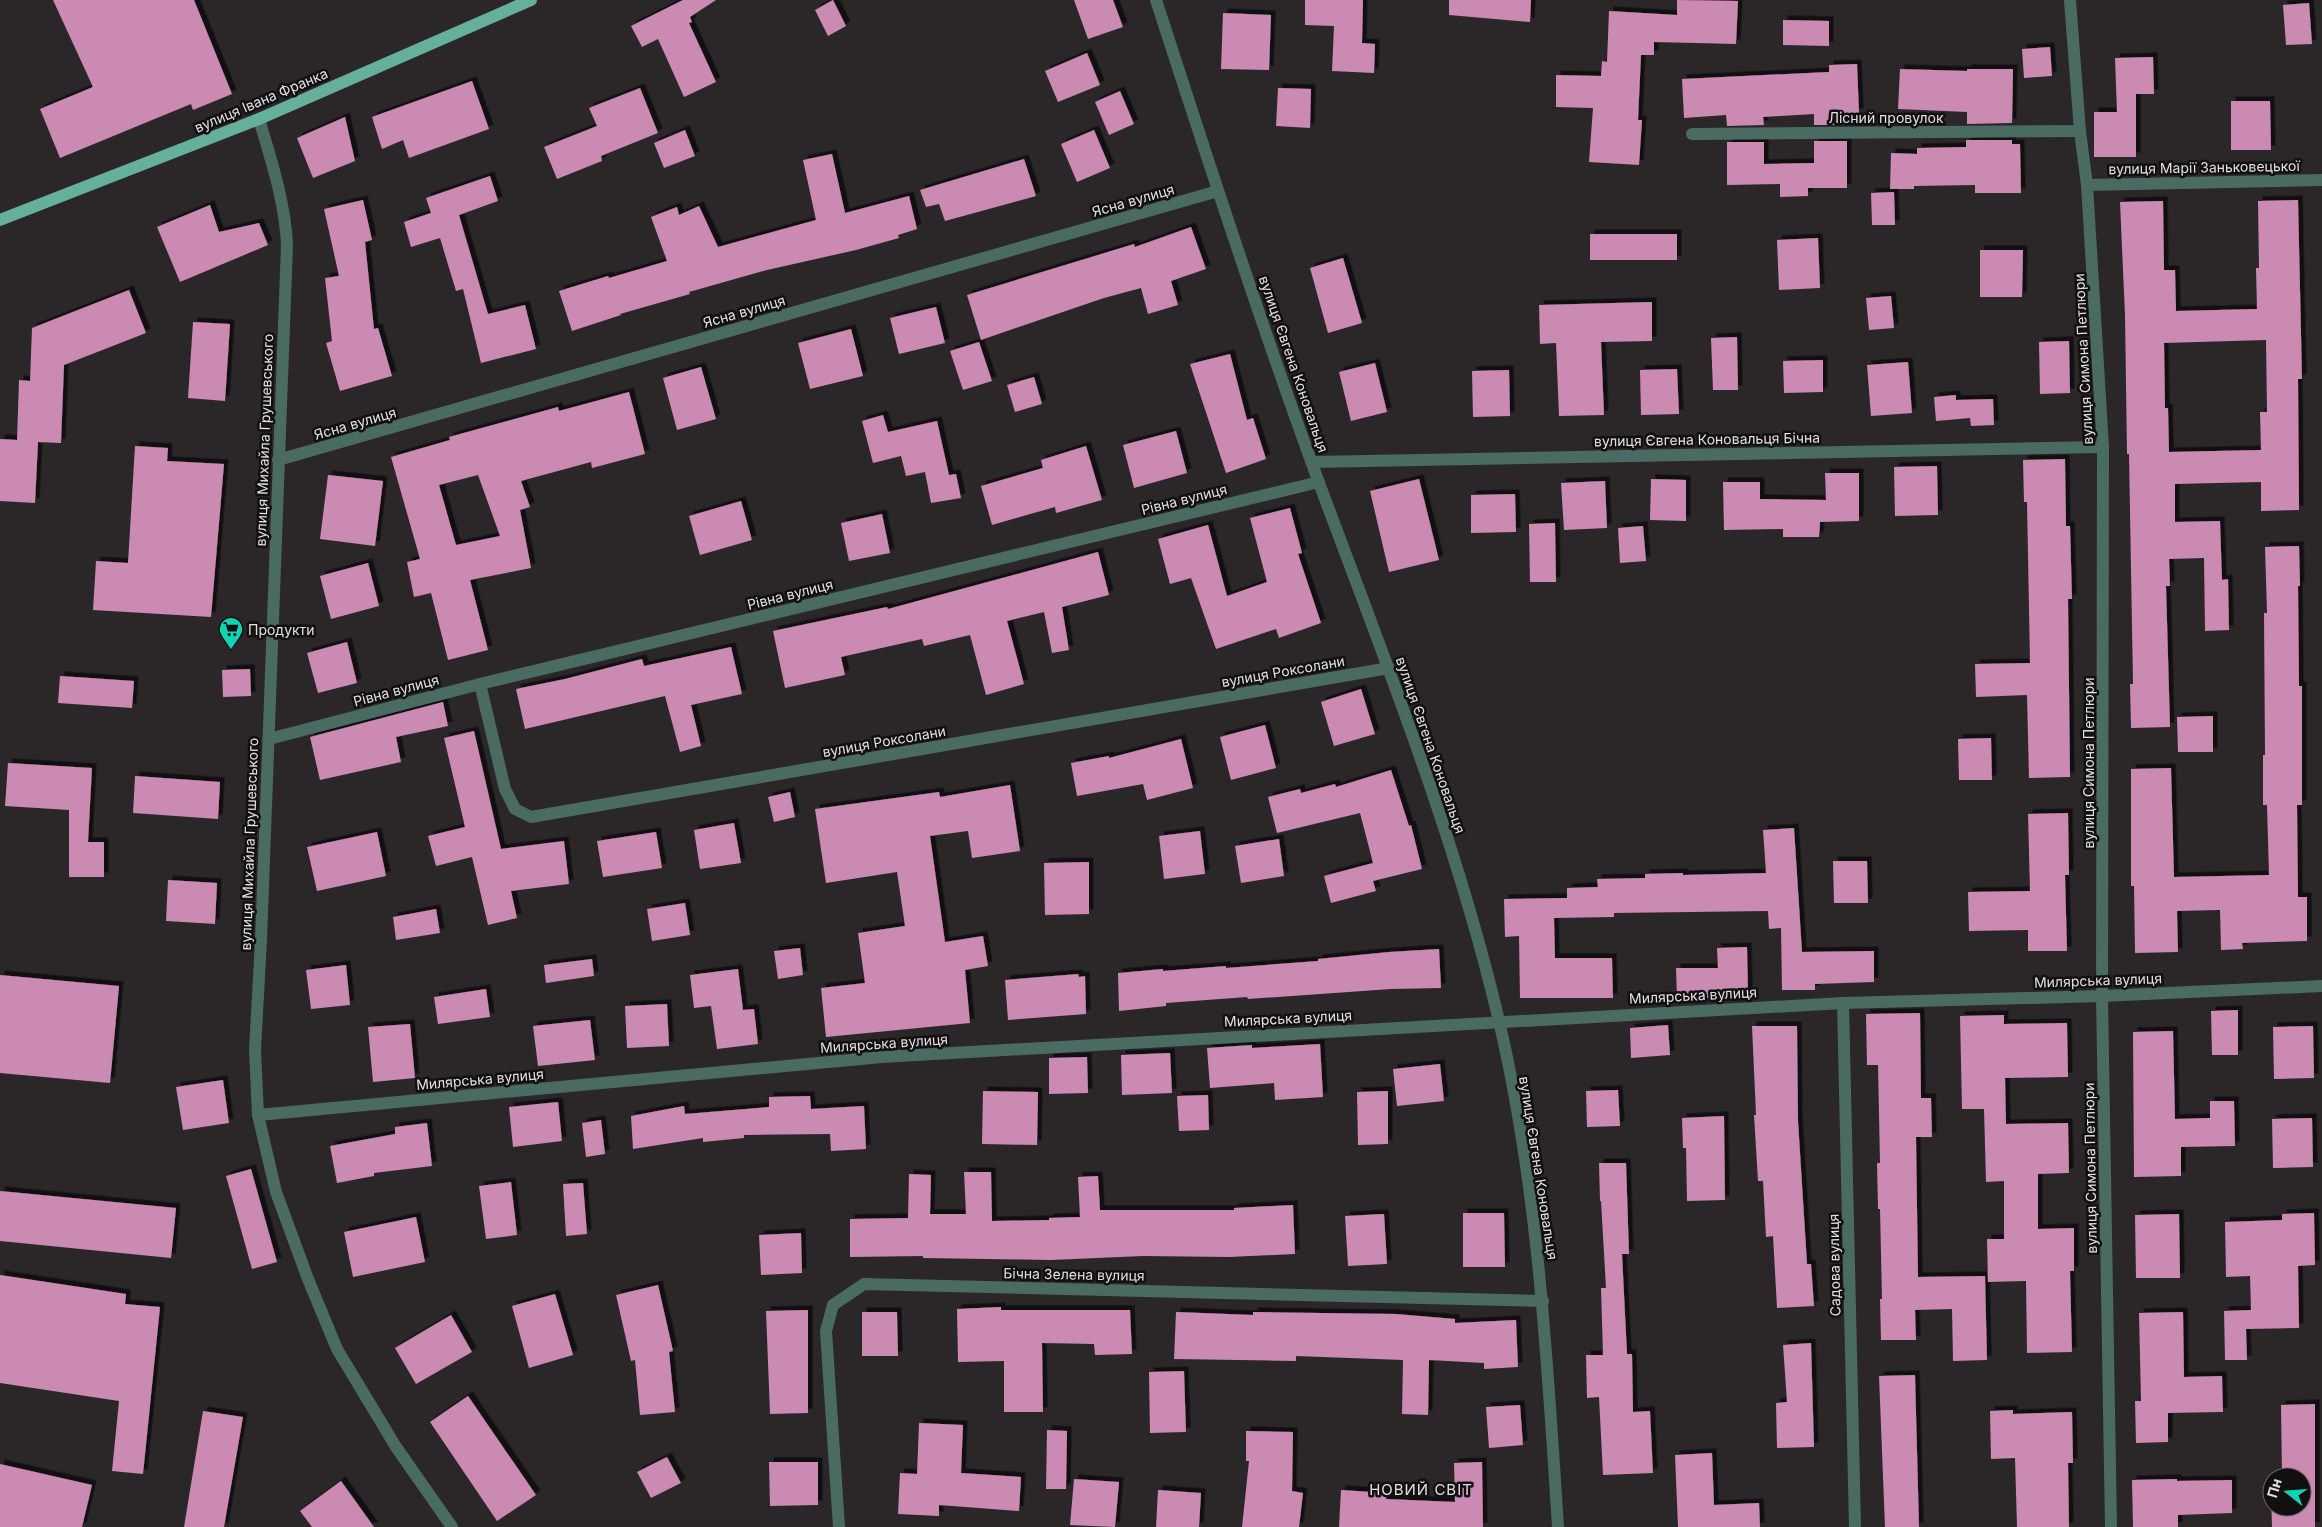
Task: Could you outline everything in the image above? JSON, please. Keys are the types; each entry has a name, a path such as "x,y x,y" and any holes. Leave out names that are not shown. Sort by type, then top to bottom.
{"main road":[{"name":"вулиця Івана Франка","path":"0,220 259,119 531,0"}],"street":[{"name":"вулиця Євгена Коновальця","path":"1156,0 1218,191 1312,462 1388,668 1462,883 1499,1021 1522,1135 1543,1301 1558,1527"},
{"name":"вулиця Симона Петлюри","path":"2070,0 2086,185 2103,447 2102,996 2111,1527"},
{"name":"вулиця Михайла Грушевського","path":"259,119 277,179 286,226 255,1050 258,1115 276,1192 308,1280 337,1349 396,1447 452,1527"},
{"name":"Лісний провулок","path":"1692,134 2080,131"},
{"name":"вулиця Марії Заньковецької","path":"2086,185 2322,180"},
{"name":"Ясна вулиця","path":"278,460 1218,191"},
{"name":"вулиця Євгена Коновальця Бічна","path":"1312,462 2103,447"},
{"name":"Рівна вулиця","path":"268,738 480,684 1320,482"},
{"name":"вулиця Роксолани","path":"480,684 505,790 515,809 531,817 1388,668"},
{"name":"Милярська вулиця","path":"258,1115 882,1057 1844,1002 2102,996 2322,986"},
{"name":"Садова вулиця","path":"1844,1002 1854,1527"},
{"name":"Бічна Зелена вулиця","path":"839,1527 826,1330 833,1305 864,1284 1543,1301"}],"building":[{"path":"53,0 194,0 232,94 193,110 191,104 60,158 40,109 93,87"},
{"path":"683,0 716,0 690,17 692,22 689,23 716,82 684,97 658,39 642,47 631,26"},
{"path":"833,0 846,26 828,36 815,10"},
{"path":"1074,0 1113,0 1123,27 1088,39"},
{"path":"1305,0 1363,0 1362,43 1375,44 1374,73 1332,71 1334,26 1305,25"},
{"path":"1449,0 1531,0 1530,22 1449,15"},
{"path":"1677,0 1738,1 1736,44 1654,42 1654,55 1641,55 1638,120 1642,120 1639,165 1589,162 1593,108 1556,107 1556,75 1601,76 1602,61 1607,62 1609,11 1677,15"},
{"path":"2309,3 2312,44 2286,45 2283,5"},
{"path":"1223,13 1271,15 1269,70 1221,69"},
{"path":"1783,20 1829,21 1829,46 1783,45"},
{"path":"2050,47 2052,76 2024,78 2022,49"},
{"path":"1087,53 1100,85 1058,102 1045,71"},
{"path":"2153,57 2154,94 2136,94 2136,157 2094,157 2094,112 2117,112 2115,58"},
{"path":"1857,64 1859,113 1848,113 1848,125 1814,125 1814,114 1763,117 1764,125 1727,126 1726,115 1684,118 1682,79 1829,72 1829,65"},
{"path":"1900,69 1967,71 1967,69 2013,69 2012,123 1967,124 1967,112 1898,109"},
{"path":"472,81 489,129 409,158 403,140 382,149 372,117"},
{"path":"640,88 658,133 601,156 602,161 557,179 544,147 597,126 589,108"},
{"path":"1278,88 1311,89 1310,128 1276,126"},
{"path":"1120,91 1134,124 1109,135 1095,102"},
{"path":"2231,101 2270,101 2271,150 2231,150"},
{"path":"345,117 355,161 313,178 297,138"},
{"path":"685,130 695,156 664,168 654,143"},
{"path":"1094,130 1110,168 1077,182 1061,144"},
{"path":"1966,140 2012,140 2012,144 2020,144 2021,193 1975,193 1975,185 1914,186 1914,189 1890,189 1891,153 1917,154 1917,148 1966,147"},
{"path":"1814,141 1847,141 1847,188 1808,188 1808,196 1780,197 1780,184 1727,185 1727,142 1764,142 1764,164 1814,163"},
{"path":"832,154 845,213 909,196 917,229 898,235 899,238 856,250 767,270 689,292 690,294 620,314 572,331 559,291 667,261 651,217 677,207 679,215 699,206 718,247 816,220 803,160"},
{"path":"1024,159 1036,196 945,221 939,204 926,207 920,190"},
{"path":"490,176 498,201 459,215 488,314 525,305 536,349 481,363 463,289 456,291 440,238 411,247 404,222 431,213 426,198"},
{"path":"1894,192 1895,225 1872,225 1871,193"},
{"path":"363,200 372,240 365,242 374,329 378,328 392,376 340,391 326,343 332,341 325,278 339,276 324,209"},
{"path":"2298,200 2302,379 2298,379 2299,510 2261,511 2261,482 2175,484 2175,522 2220,521 2222,580 2228,579 2229,630 2205,631 2204,558 2169,559 2170,586 2166,586 2170,727 2131,728 2130,684 2133,684 2129,454 2127,454 2125,315 2120,202 2163,201 2164,270 2175,270 2176,311 2257,309 2256,268 2259,268 2258,201","holes":["2266,340 2267,412 2260,412 2261,450 2169,452 2168,408 2165,408 2164,343"]},
{"path":"210,205 219,232 259,223 268,245 180,282 157,227"},
{"path":"1191,227 1206,269 1171,281 1178,305 1148,314 1141,288 1104,298 981,340 967,295 1134,244 1135,247"},
{"path":"1590,234 1677,234 1677,260 1590,260"},
{"path":"1818,238 1820,288 1779,290 1777,240"},
{"path":"1980,250 2023,250 2022,297 1980,297"},
{"path":"1343,258 1362,323 1328,333 1310,268"},
{"path":"129,290 146,333 64,365 61,443 38,442 35,503 0,501 0,439 17,440 19,380 30,381 32,328"},
{"path":"1891,296 1894,328 1869,330 1866,298"},
{"path":"1652,302 1652,341 1601,342 1604,415 1559,416 1556,343 1540,344 1539,305"},
{"path":"936,307 945,343 899,354 890,318"},
{"path":"193,322 230,324 225,401 188,398"},
{"path":"851,329 863,376 810,389 798,343"},
{"path":"1737,337 1738,390 1713,390 1711,338"},
{"path":"2069,341 2070,393 2040,394 2039,342"},
{"path":"979,342 992,381 963,390 950,351"},
{"path":"1230,354 1247,420 1253,418 1266,459 1226,473 1190,364"},
{"path":"1823,360 1823,392 1784,393 1783,361"},
{"path":"1908,362 1912,413 1871,416 1867,365"},
{"path":"1375,363 1387,412 1351,421 1339,372"},
{"path":"701,367 716,419 677,430 663,378"},
{"path":"1677,369 1679,414 1641,415 1640,370"},
{"path":"1509,370 1510,416 1473,417 1472,371"},
{"path":"1034,377 1042,404 1015,412 1007,385"},
{"path":"629,392 645,454 592,468 591,462 521,481 530,507 520,510 531,568 470,580 488,650 448,660 431,593 414,597 407,562 420,559 391,457 450,440 449,437 558,407 559,411","holes":["478,475 500,536 456,545 439,485"]},
{"path":"1956,395 1956,400 1993,399 1994,425 1971,426 1970,418 1936,421 1934,397"},
{"path":"883,415 888,432 937,421 949,475 956,474 961,498 931,503 925,472 906,476 901,456 873,463 862,421"},
{"path":"1176,431 1187,473 1134,488 1123,445"},
{"path":"135,446 168,448 167,461 224,464 211,617 93,610 96,561 128,563"},
{"path":"1086,446 1102,500 1056,513 1055,507 992,525 981,486 1043,468 1041,460"},
{"path":"2065,459 2066,526 2070,526 2072,599 2068,599 2070,777 2029,778 2027,695 1976,697 1975,664 2030,663 2027,502 2024,502 2023,460"},
{"path":"1937,466 1938,515 1895,516 1894,467"},
{"path":"1825,473 1859,473 1859,521 1820,522 1819,537 1783,537 1783,529 1724,530 1723,482 1760,482 1760,499 1826,500"},
{"path":"328,475 383,481 375,546 320,539"},
{"path":"1419,479 1439,560 1389,572 1370,491"},
{"path":"1651,479 1686,480 1686,521 1650,520"},
{"path":"1605,481 1607,528 1564,530 1561,483"},
{"path":"1515,494 1516,532 1471,533 1471,495"},
{"path":"741,501 752,540 700,555 689,516"},
{"path":"1290,508 1302,553 1298,554 1321,623 1279,638 1276,629 1216,649 1191,578 1170,584 1158,539 1208,525 1227,596 1267,582 1250,518"},
{"path":"882,514 890,553 849,561 841,523"},
{"path":"1555,523 1556,582 1530,582 1529,524"},
{"path":"1643,526 1646,561 1620,563 1618,528"},
{"path":"2299,546 2299,686 2302,686 2302,805 2297,805 2298,897 2307,897 2307,941 2242,943 2243,949 2221,950 2220,910 2177,911 2178,952 2135,953 2134,886 2131,886 2131,769 2171,768 2174,877 2269,875 2267,805 2263,805 2263,755 2265,755 2264,613 2267,613 2265,547"},
{"path":"1098,552 1109,595 1062,607 1069,650 1052,653 1044,612 1007,621 1024,684 986,695 970,635 924,646 922,639 841,657 845,675 785,688 773,631 887,607 888,609"},
{"path":"368,563 379,606 331,619 320,576"},
{"path":"347,642 357,683 318,693 307,653"},
{"path":"731,647 742,694 691,705 701,746 680,752 665,696 525,729 516,689 565,679 642,659 644,666"},
{"path":"250,669 251,696 223,697 222,670"},
{"path":"60,676 134,681 132,708 58,703"},
{"path":"1361,689 1375,734 1334,746 1321,702"},
{"path":"443,702 448,726 396,737 401,762 320,780 310,737"},
{"path":"2213,716 2213,752 2178,752 2177,717"},
{"path":"1265,725 1276,768 1231,780 1220,737"},
{"path":"474,731 501,849 564,841 569,884 511,891 517,918 488,925 472,857 436,866 428,836 465,827 444,738"},
{"path":"1991,738 1992,780 1959,780 1958,739"},
{"path":"1181,739 1193,788 1147,800 1143,784 1077,796 1071,763 1109,756 1109,758"},
{"path":"8,763 92,768 88,842 104,842 104,877 69,877 69,810 5,806"},
{"path":"1391,770 1409,826 1411,825 1422,869 1373,881 1376,891 1331,903 1324,876 1373,863 1360,813 1277,833 1268,797 1300,789 1301,793 1335,784 1336,787"},
{"path":"135,776 220,782 218,819 133,813"},
{"path":"1010,785 1020,851 972,858 968,831 930,836 945,942 983,936 988,966 965,970 970,1023 826,1037 821,988 865,983 858,933 905,926 897,872 826,883 815,809 939,792 940,797"},
{"path":"790,792 795,817 774,822 768,797"},
{"path":"2068,813 2069,875 2065,875 2067,951 2028,951 2028,930 1969,931 1968,892 2030,891 2028,814"},
{"path":"734,823 741,863 700,869 694,830"},
{"path":"1794,828 1802,952 1874,951 1874,982 1815,984 1815,990 1782,990 1781,928 1769,929 1768,911 1614,913 1614,917 1554,918 1555,958 1612,958 1613,998 1520,998 1519,936 1505,937 1504,899 1567,898 1567,888 1598,887 1597,879 1645,878 1645,874 1766,873 1763,830"},
{"path":"1200,831 1205,874 1164,879 1159,836"},
{"path":"377,832 386,876 317,891 307,847"},
{"path":"656,832 662,868 603,877 597,841"},
{"path":"1279,839 1284,876 1241,883 1235,846"},
{"path":"1833,861 1867,861 1868,903 1834,903"},
{"path":"1089,862 1089,914 1045,915 1044,863"},
{"path":"168,880 217,883 215,924 166,921"},
{"path":"685,903 690,935 652,941 647,909"},
{"path":"436,909 440,933 396,940 393,917"},
{"path":"1747,947 1748,993 1709,993 1709,998 1677,999 1676,968 1718,968 1717,948"},
{"path":"800,948 803,975 778,979 774,951"},
{"path":"1439,949 1441,988 1391,989 1248,999 1247,997 1166,1003 1166,1006 1119,1011 1118,973 1226,966 1226,968"},
{"path":"592,959 594,976 546,983 544,965"},
{"path":"346,965 350,1005 311,1009 306,970"},
{"path":"738,969 743,1010 754,1009 758,1044 717,1049 711,1006 694,1008 690,975"},
{"path":"1078,974 1079,977 1085,976 1086,1014 1008,1020 1005,980"},
{"path":"0,975 119,986 110,1083 0,1073"},
{"path":"486,989 490,1017 438,1024 434,997"},
{"path":"667,1004 669,1046 627,1048 625,1006"},
{"path":"2238,1010 2238,1055 2212,1055 2211,1011"},
{"path":"1920,1013 1921,1098 1931,1098 1932,1137 1916,1137 1918,1277 1985,1276 1987,1360 1953,1361 1952,1309 1915,1310 1916,1340 1881,1340 1880,1209 1878,1209 1877,1163 1880,1163 1878,1065 1867,1065 1866,1014"},
{"path":"2004,1015 2004,1024 2067,1023 2068,1077 2005,1078 2006,1124 2068,1123 2069,1173 2038,1174 2038,1229 2074,1228 2074,1271 2070,1271 2072,1352 2027,1353 2026,1281 1988,1282 1987,1239 2004,1239 2004,1181 1986,1182 1984,1109 1962,1109 1960,1016"},
{"path":"590,1020 595,1060 538,1066 533,1026"},
{"path":"410,1024 415,1078 373,1082 368,1027"},
{"path":"1668,1025 1670,1055 1631,1058 1630,1028"},
{"path":"1752,1026 1797,1026 1798,1121 1807,1264 1811,1264 1814,1306 1777,1308 1773,1236 1766,1237 1763,1181 1758,1181"},
{"path":"2313,1026 2314,1078 2274,1079 2273,1027"},
{"path":"2173,1031 2175,1119 2210,1118 2210,1101 2234,1101 2235,1146 2181,1147 2181,1176 2134,1177 2133,1032"},
{"path":"1320,1044 1323,1097 1275,1100 1274,1083 1210,1088 1207,1048 1252,1045 1252,1048"},
{"path":"1170,1053 1172,1093 1122,1095 1121,1055"},
{"path":"1087,1057 1088,1093 1049,1094 1049,1058"},
{"path":"1440,1064 1444,1101 1397,1106 1393,1069"},
{"path":"223,1080 229,1123 183,1130 176,1087"},
{"path":"1618,1090 1620,1126 1587,1127 1586,1091"},
{"path":"983,1091 1038,1092 1037,1145 982,1144"},
{"path":"1388,1091 1388,1144 1358,1145 1357,1092"},
{"path":"1208,1095 1209,1130 1179,1131 1177,1096"},
{"path":"810,1096 811,1109 864,1106 866,1149 831,1151 830,1134 744,1135 744,1138 703,1142 703,1138 633,1149 631,1116 684,1106 685,1114 769,1107 769,1097"},
{"path":"558,1102 562,1141 513,1147 509,1107"},
{"path":"1724,1116 1725,1200 1687,1201 1686,1148 1683,1148 1682,1118"},
{"path":"2312,1118 2313,1167 2273,1168 2272,1119"},
{"path":"601,1120 605,1154 586,1157 582,1123"},
{"path":"427,1123 432,1166 374,1173 374,1176 337,1183 330,1146 395,1134 395,1127"},
{"path":"1599,1163 1626,1163 1629,1254 1622,1254 1627,1354 1632,1354 1633,1412 1650,1411 1653,1473 1603,1475 1599,1397 1587,1398 1586,1355 1603,1355 1601,1288 1606,1288"},
{"path":"251,1169 277,1262 252,1269 226,1176"},
{"path":"964,1172 991,1172 992,1221 1049,1220 1049,1218 1080,1217 1078,1177 1098,1176 1100,1210 1234,1210 1234,1208 1293,1205 1295,1254 1229,1257 1143,1256 1051,1260 923,1258 923,1256 850,1257 850,1219 908,1218 909,1174 931,1175 930,1214 966,1214"},
{"path":"511,1182 517,1235 486,1239 479,1186"},
{"path":"583,1183 587,1234 566,1236 563,1184"},
{"path":"0,1191 176,1208 171,1258 0,1241"},
{"path":"1463,1213 1504,1213 1505,1267 1463,1267"},
{"path":"2314,1213 2315,1265 2298,1266 2299,1328 2246,1329 2247,1360 2225,1360 2224,1311 2251,1310 2250,1276 2226,1277 2225,1222 2282,1220 2282,1214"},
{"path":"1384,1214 1387,1264 1348,1266 1345,1216"},
{"path":"2179,1214 2180,1278 2136,1278 2135,1215"},
{"path":"416,1217 425,1262 353,1277 344,1232"},
{"path":"801,1233 802,1273 761,1275 759,1235"},
{"path":"0,1275 126,1294 125,1304 160,1307 143,1474 112,1471 119,1401 0,1383"},
{"path":"658,1285 673,1351 669,1352 675,1412 640,1415 635,1360 631,1361 616,1295"},
{"path":"555,1294 573,1355 529,1368 512,1306"},
{"path":"1001,1307 1001,1310 1130,1310 1132,1354 1095,1355 1094,1344 1042,1343 1043,1412 1004,1412 1004,1361 958,1362 957,1309"},
{"path":"808,1310 808,1413 770,1414 766,1311"},
{"path":"862,1312 897,1312 898,1356 862,1356"},
{"path":"1176,1312 1253,1315 1253,1312 1396,1314 1455,1319 1455,1323 1516,1320 1518,1367 1484,1369 1484,1363 1429,1360 1428,1415 1402,1414 1403,1360 1296,1356 1296,1361 1174,1359"},
{"path":"2183,1312 2184,1377 2222,1376 2223,1412 2168,1413 2168,1442 2136,1443 2135,1401 2141,1401 2139,1313"},
{"path":"451,1315 472,1352 416,1384 395,1348"},
{"path":"1811,1343 1814,1447 1777,1448 1776,1403 1787,1402 1783,1345"},
{"path":"1184,1371 1186,1432 1150,1433 1149,1372"},
{"path":"1915,1375 1919,1527 1885,1527 1879,1376"},
{"path":"468,1396 536,1495 497,1521 430,1422"},
{"path":"2315,1404 2315,1527 2272,1527 2272,1517 2312,1517 2312,1467 2282,1467 2281,1405"},
{"path":"1520,1405 1523,1445 1489,1448 1486,1407"},
{"path":"2013,1410 2013,1414 2072,1412 2073,1463 2068,1463 2069,1527 2017,1527 2015,1458 1991,1459 1990,1411"},
{"path":"203,1411 243,1417 224,1527 184,1527"},
{"path":"919,1423 963,1425 961,1473 1021,1477 1019,1511 939,1505 939,1516 898,1514 900,1473 917,1474"},
{"path":"1047,1430 1067,1431 1066,1489 1046,1489"},
{"path":"1246,1431 1293,1432 1292,1491 1303,1493 1299,1527 1242,1527 1249,1461 1246,1461"},
{"path":"1712,1453 1714,1505 1759,1503 1760,1527 1678,1527 1675,1455"},
{"path":"667,1457 681,1483 651,1498 637,1472"},
{"path":"769,1462 818,1462 818,1505 770,1506"},
{"path":"1482,1462 1483,1527 1339,1527 1341,1490 1387,1493 1386,1499 1455,1502 1454,1463"},
{"path":"0,1464 92,1485 82,1527 0,1527"},
{"path":"1074,1479 1119,1482 1115,1527 1070,1525"},
{"path":"2177,1479 2177,1481 2232,1480 2232,1513 2178,1515 2178,1527 2133,1527 2132,1480"},
{"path":"341,1481 374,1527 312,1527 300,1511"},
{"path":"1158,1490 1201,1493 1199,1527 1156,1527"}],"place":[{"name":"Продукти","path":"231,650"}],"district":[{"name":"НОВИЙ СВІТ","path":"1421,1489"}]}
